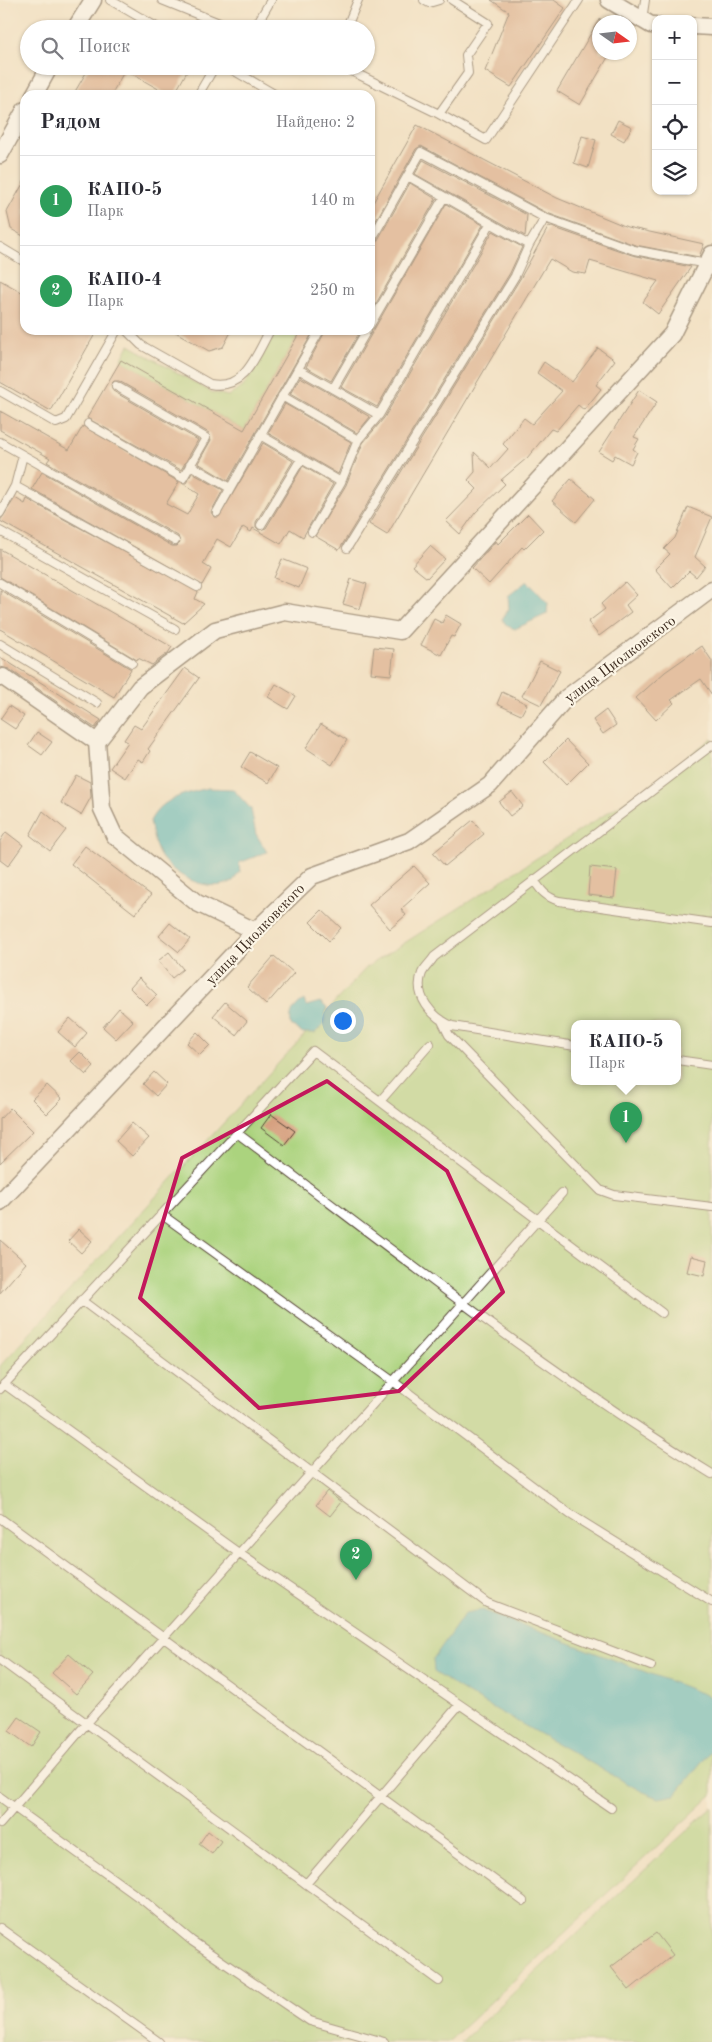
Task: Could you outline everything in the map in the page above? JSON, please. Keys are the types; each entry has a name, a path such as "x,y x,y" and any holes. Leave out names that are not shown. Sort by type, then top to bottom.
{"street":[{"path":"81,20 93,0"},
{"path":"609,0 649,23"},
{"path":"697,26 712,27"},
{"path":"37,90 45,75"},
{"path":"0,155 20,119"},
{"path":"255,931 197,903 114,835 102,809 97,742 140,687 215,630 285,612 400,631 672,334 710,259"},
{"name":"улица Циолковского","path":"0,1202 255,931 312,876 409,841 490,785 566,698 712,589"},
{"path":"0,678 3,677 97,742"}],"lane":[{"path":"110,0 144,20"},
{"path":"162,0 212,20"},
{"path":"259,20 271,0"},
{"path":"350,20 358,0"},
{"path":"424,0 429,3 439,0"},
{"path":"438,114 468,72 466,55 488,23 452,0"},
{"path":"359,75 486,140 578,0"},
{"path":"646,0 649,23"},
{"path":"201,90 210,75"},
{"path":"242,75 267,90"},
{"path":"375,233 421,152 545,218 634,250 710,259"},
{"path":"408,176 529,245"},
{"path":"375,316 444,197"},
{"path":"347,548 515,276 529,245 545,218"},
{"path":"312,532 341,482 358,440 379,415 490,224"},
{"path":"0,247 20,259"},
{"path":"0,391 56,423 62,423 114,335"},
{"path":"131,335 141,345 210,384 217,386 231,384 242,377 267,335"},
{"path":"216,512 317,335"},
{"path":"333,389 364,335"},
{"path":"298,369 379,415"},
{"path":"88,424 183,478 206,438 116,386"},
{"path":"282,396 358,440"},
{"path":"260,436 341,482"},
{"path":"0,442 174,541"},
{"path":"0,513 15,486 23,455"},
{"path":"262,525 301,459"},
{"path":"190,465 230,488"},
{"path":"15,486 197,587"},
{"path":"0,492 8,497"},
{"path":"0,531 175,629"},
{"path":"0,584 132,663"},
{"path":"0,644 97,703"},
{"path":"712,745 434,957 422,972 420,988 424,1002 442,1021 449,1035 600,1190 614,1195 712,1207"},
{"path":"534,880 540,891 549,898 559,901 712,923"},
{"path":"442,1021 452,1026 571,1045"},
{"path":"381,1100 430,1044"},
{"path":"611,1808 240,1554 2,1386 314,1051 662,1313"},
{"path":"681,1060 712,1064"},
{"path":"237,1133 464,1304 642,1431 712,1474"},
{"path":"0,1824 87,1723 539,1221 562,1193"},
{"path":"161,1214 394,1382 570,1514 712,1602"},
{"path":"81,1300 487,1603 651,1666"},
{"path":"0,1518 523,1901"},
{"path":"0,1660 439,1981"},
{"path":"306,1884 459,1705"},
{"path":"0,1797 144,1901 192,1941 310,2021 384,2042"},
{"path":"0,1928 158,2042"}],"highlighted area":[{"path":"327,1081 447,1171 503,1292 399,1391 259,1408 140,1298 182,1158"}],"green space":[{"path":"273,335 298,335 244,430 121,360 129,345 211,392 228,396 243,387"},
{"path":"712,738 712,1795 448,2042 0,2042 0,1366 367,967 657,781"},
{"path":"712,1807 712,2042 461,2042"}],"water":[{"path":"527,581 548,603 547,614 515,629 507,626 502,619 509,609 508,596"},
{"path":"208,788 233,789 251,809 256,834 267,852 239,863 240,872 233,881 224,885 213,886 192,881 172,869 159,854 154,842 150,821 161,807 174,798"},
{"path":"304,1000 306,1006 320,1002 327,1008 323,1025 315,1033 303,1033 291,1025 293,1010"},
{"path":"482,1610 709,1696 712,1699 712,1749 675,1795 659,1798 641,1791 470,1695 434,1672 433,1659 465,1613"}],"building":[{"path":"491,0 554,0 565,8 511,87 485,71 509,12"},
{"path":"592,32 592,60 606,60 580,105 557,91"},
{"path":"85,75 122,75 114,90 76,90"},
{"path":"134,75 185,75 177,90 160,90"},
{"path":"618,120 632,127 624,141 611,134"},
{"path":"417,125 557,198 627,227 704,244 699,257 635,245 547,213 421,146 416,149 375,222 375,199"},
{"path":"582,136 596,140 588,168 574,163"},
{"path":"423,160 527,215 525,236 415,174"},
{"path":"410,183 436,199 375,305 375,245"},
{"path":"20,189 20,234 11,229 7,212"},
{"path":"446,204 483,225 377,407 341,387 371,335 375,335 375,328"},
{"path":"549,226 632,255 691,267 658,314 643,302 658,281 590,261 586,274 572,272 550,259 387,535 369,524 520,279"},
{"path":"493,231 522,247 510,273 339,550 315,536 346,485 363,443 384,418"},
{"path":"0,280 20,291 20,335 94,335 51,411 0,382"},
{"path":"181,335 229,335 223,347 209,351"},
{"path":"298,335 311,335 228,481 198,463 211,440 209,433 119,381 114,381 111,384 113,391 198,440 181,470 87,418 121,360 244,430"},
{"path":"323,335 358,335 331,381 306,367"},
{"path":"598,348 615,360 596,385 601,389 584,410 578,405 556,431 551,429 527,458 501,480 505,484 475,513 460,534 446,521 477,489 468,480 475,472 474,452 491,468 508,449 503,444 524,418 532,424 562,391 537,373 544,362 572,382"},
{"path":"300,377 370,417 357,433 290,394"},
{"path":"639,390 657,402 634,437 639,439 633,449 637,452 631,464 615,455 612,460 599,452"},
{"path":"285,404 351,442 338,474 268,433"},
{"path":"0,411 69,450 83,426 179,482 166,504 187,515 199,494 182,483 186,483 192,473 223,490 211,512 214,517 219,517 263,443 293,461 256,522 256,527 259,530 266,528 303,466 333,484 303,537 290,529 281,544 253,528 251,532 243,527 231,547 217,539 203,564 211,569 202,585 32,489 42,472 172,546 177,546 180,543 178,536 47,462 50,458 0,430"},
{"path":"571,479 595,499 576,522 552,501"},
{"path":"15,498 25,504 27,499 198,592 195,599 204,604 183,623 0,521"},
{"path":"688,507 712,517 695,557 705,566 696,577 689,571 672,588 655,569 670,554 664,549 675,538"},
{"path":"528,514 543,530 524,549 522,547 489,584 472,568 496,541 498,544"},
{"path":"430,546 445,559 427,578 412,566"},
{"path":"0,549 172,647 168,653 152,665 138,658 137,660 0,577"},
{"path":"282,559 307,569 299,588 274,578"},
{"path":"351,579 367,584 360,609 343,604"},
{"path":"625,582 637,595 626,605 631,612 599,636 588,622 605,609 601,604"},
{"path":"0,590 131,669 114,697 0,629"},
{"path":"446,615 461,624 454,637 451,636 441,655 421,645 434,619 442,623"},
{"path":"702,646 712,661 712,695 701,679 671,700 674,703 656,720 636,698 665,672"},
{"path":"374,647 394,649 391,675 371,673"},
{"path":"0,657 101,720 95,728 9,669 0,667"},
{"path":"540,661 560,671 541,705 522,696"},
{"path":"185,668 199,678 148,749 150,751 143,762 138,759 125,778 110,768 128,742 124,740 134,725 141,729"},
{"path":"276,684 296,696 288,709 268,697"},
{"path":"502,692 527,704 521,715 497,704"},
{"path":"9,706 24,716 15,729 0,719"},
{"path":"606,710 616,725 603,734 593,720"},
{"path":"321,724 347,740 332,765 306,748"},
{"path":"37,732 52,742 42,755 28,745"},
{"path":"566,740 588,763 566,785 544,762"},
{"path":"250,752 277,768 268,783 241,767"},
{"path":"76,775 90,782 91,797 81,815 61,803"},
{"path":"512,792 523,806 510,816 499,802"},
{"path":"43,811 66,830 50,851 30,835"},
{"path":"473,820 484,834 445,866 433,853"},
{"path":"6,832 23,845 8,866 0,860 0,841"},
{"path":"85,846 151,895 135,914 71,864"},
{"path":"414,866 430,883 401,909 406,915 390,929 369,905"},
{"path":"590,867 617,870 614,898 588,895"},
{"path":"322,910 341,928 329,941 310,922"},
{"path":"170,923 190,939 179,952 159,936"},
{"path":"169,952 183,969 172,978 158,961"},
{"path":"274,956 294,973 266,1005 247,987"},
{"path":"139,978 157,995 147,1005 130,988"},
{"path":"225,1002 247,1021 236,1035 213,1016"},
{"path":"119,1008 133,1021 116,1039 103,1027"},
{"path":"70,1018 87,1033 75,1047 58,1032"},
{"path":"197,1032 210,1045 200,1055 187,1043"},
{"path":"80,1052 94,1066 86,1075 71,1061"},
{"path":"154,1072 167,1084 156,1096 143,1084"},
{"path":"47,1085 62,1099 47,1114 32,1099"},
{"path":"10,1108 33,1131 0,1163 0,1119"},
{"path":"271,1114 295,1131 284,1145 261,1128"},
{"path":"132,1123 149,1138 132,1156 116,1141"},
{"path":"79,1229 92,1241 81,1253 68,1241"},
{"path":"0,1240 26,1263 0,1293"},
{"path":"691,1256 707,1260 704,1276 687,1272"},
{"path":"327,1491 341,1502 330,1516 316,1505"},
{"path":"69,1654 93,1675 76,1694 52,1673"},
{"path":"19,1717 41,1732 31,1747 9,1731"},
{"path":"208,1831 221,1841 212,1854 199,1844"},
{"path":"656,1933 673,1955 629,1990 611,1967"}],"place":[{"name":"КАПО-5","path":"626,1143"},
{"name":"КАПО-4","path":"356,1580"}]}
